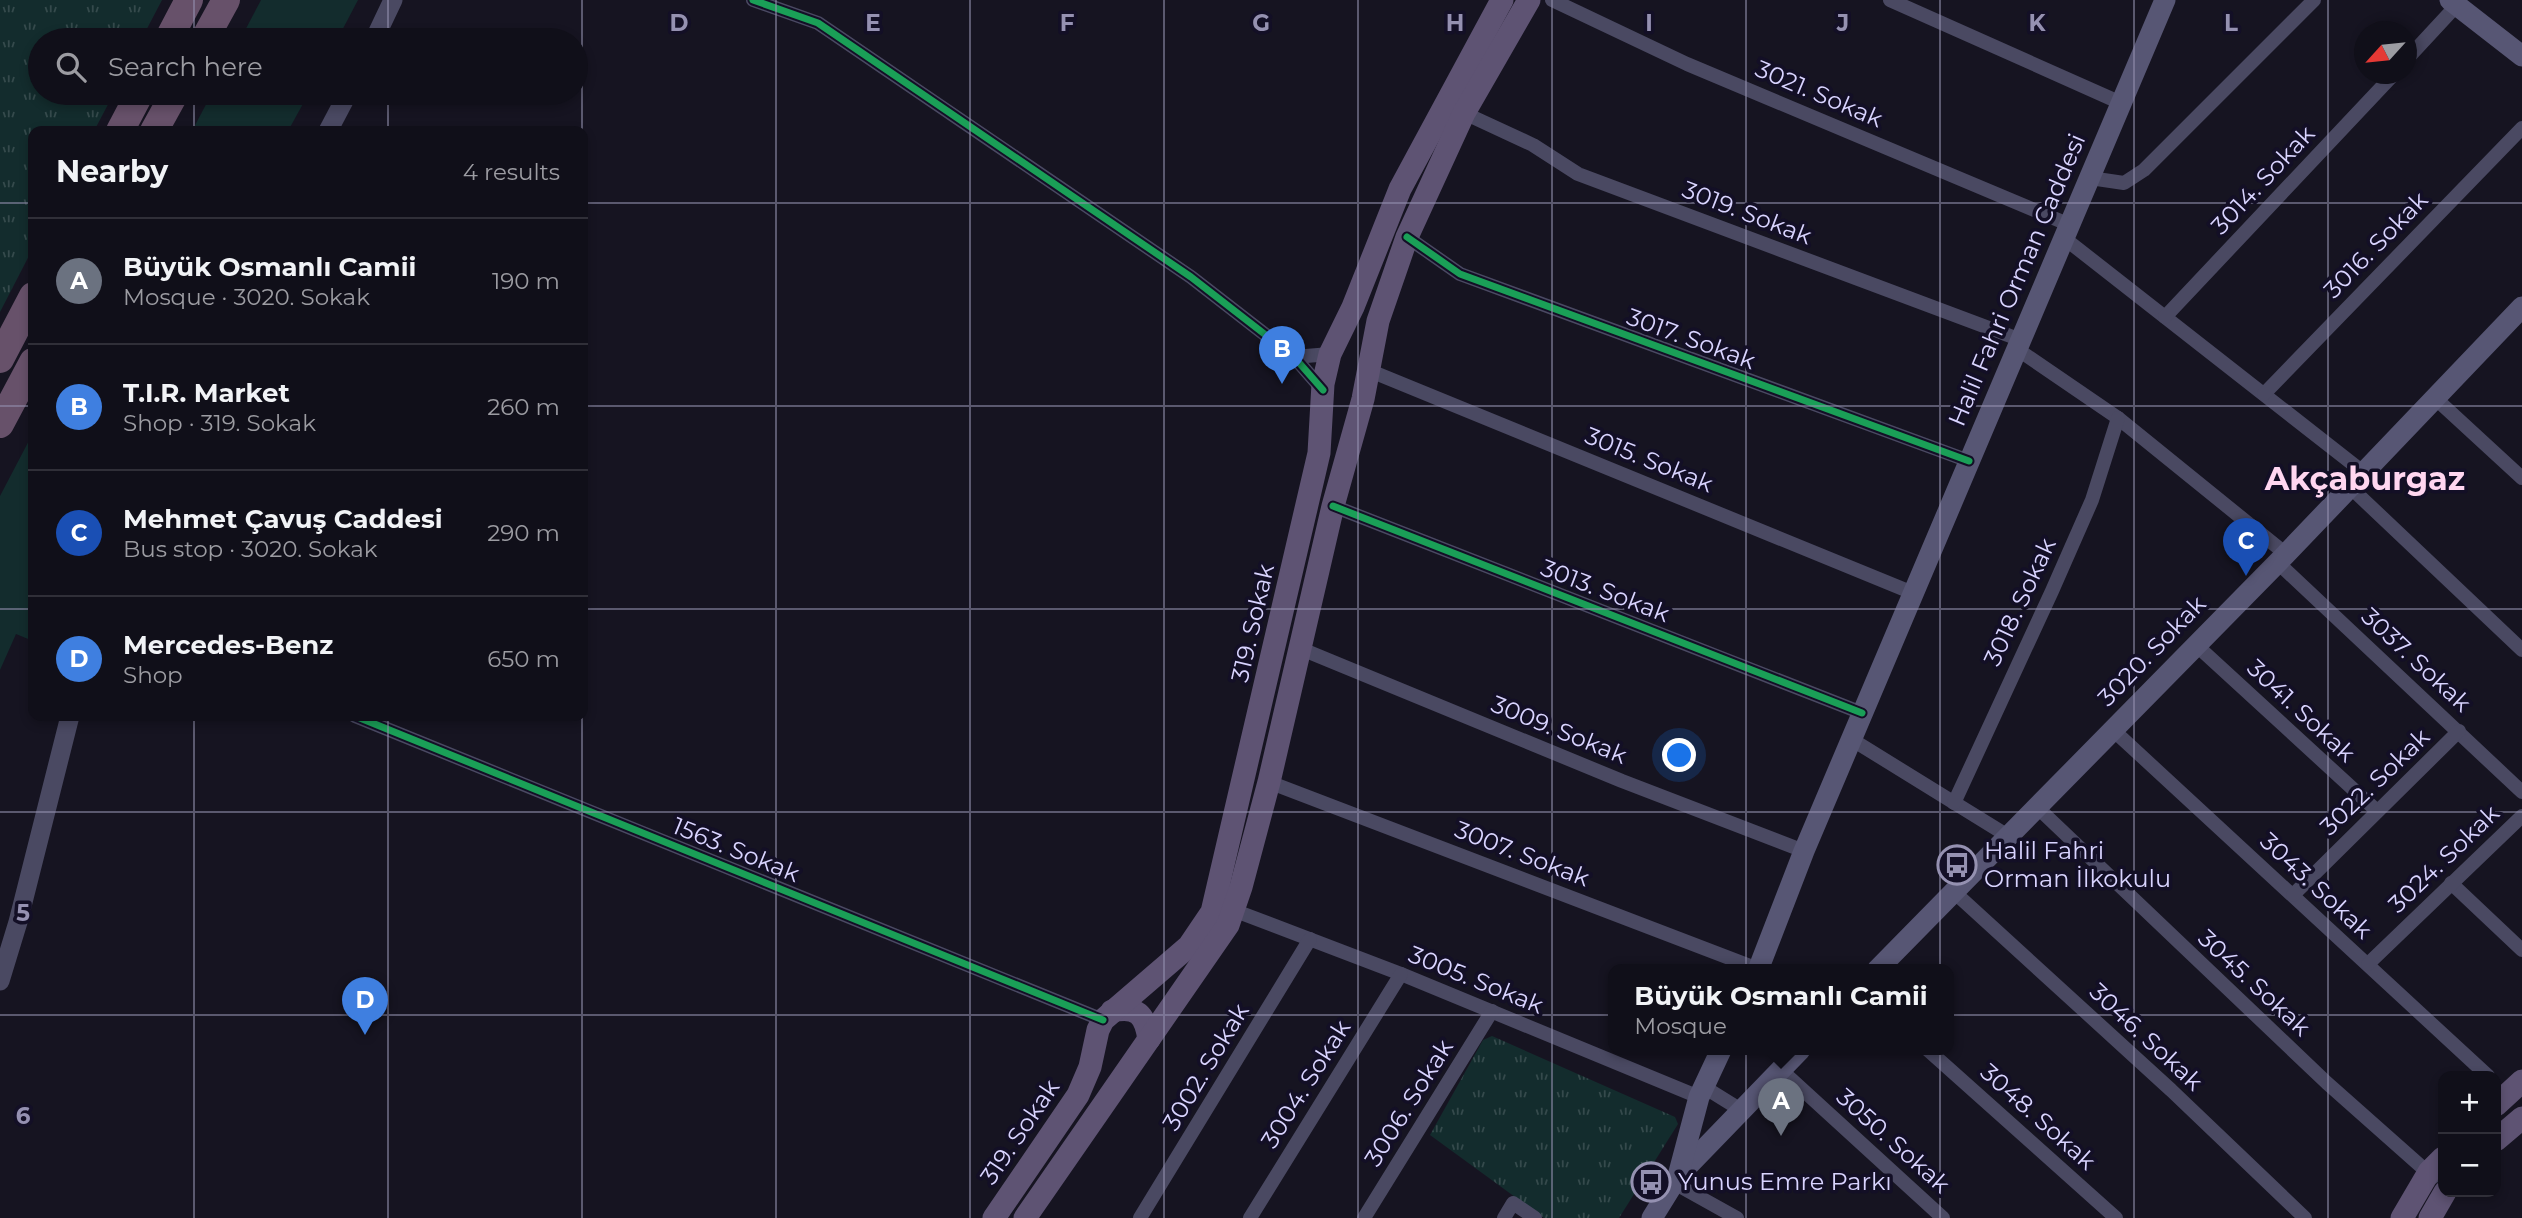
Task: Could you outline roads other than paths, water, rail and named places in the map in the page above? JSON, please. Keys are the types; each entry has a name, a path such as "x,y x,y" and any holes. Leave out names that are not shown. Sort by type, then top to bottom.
{"highway":[{"path":"175,28 190,0"},
{"path":"211,28 226,0"},
{"path":"123,126 134,105"},
{"path":"157,126 168,105"},
{"path":"0,359 28,306"},
{"path":"0,424 28,371"}],"main road":[{"name":"319. Sokak","path":"994,1218 1078,1095 1090,1067 1098,1030 1108,1016 1189,946 1212,912 1320,453 1323,390 1330,354 1353,307 1400,189 1502,0"},
{"name":"319. Sokak","path":"1025,1218 1228,925 1269,782 1333,506 1363,398 1378,321 1407,237 1464,113 1529,0"},
{"name":"Halil Fahri Orman Caddesi","path":"1760,964 1804,850 2165,0"},
{"path":"2454,3 2522,56"},
{"name":"3020. Sokak","path":"1883,964 2520,312"},
{"path":"1330,354 1353,356 1368,370"},
{"path":"1323,390 1332,399 1345,404 1363,398"},
{"path":"1108,1016 1127,1008 1138,1012 1147,1024 1149,1039"},
{"path":"1094,1045 1105,1059 1114,1064 1132,1064"},
{"path":"1676,1179 1701,1092 1719,1055"},
{"path":"1652,1218 1676,1179 1795,1055"},
{"path":"2501,1136 2521,1120"},
{"path":"2402,1218 2438,1173"},
{"path":"2430,1218 2442,1197"}],"street":[{"path":"380,28 393,0"},
{"path":"753,0 818,23 1191,277 1294,357 1323,390"},
{"name":"3021. Sokak","path":"1552,0 1687,64 2067,231 2165,317 2263,394 2356,479 2522,650"},
{"path":"1890,0 2122,103"},
{"path":"2090,178 2124,183 2144,170 2314,0"},
{"path":"2417,47 2454,3"},
{"name":"3014. Sokak","path":"2165,317 2384,84"},
{"path":"331,126 342,105"},
{"name":"3019. Sokak","path":"1464,113 1533,145 1578,174 2019,344 2118,418 2282,558"},
{"name":"3016. Sokak","path":"2263,394 2522,128"},
{"name":"3017. Sokak","path":"1407,237 1460,274 1969,461"},
{"path":"1294,357 1330,354"},
{"name":"3015. Sokak","path":"1368,370 1913,593"},
{"path":"2435,398 2522,478"},
{"name":"3018. Sokak","path":"1954,803 2087,511 2118,418"},
{"name":"3013. Sokak","path":"1333,506 1862,713"},
{"name":"3037. Sokak","path":"2282,558 2522,792"},
{"name":"3041. Sokak","path":"2195,644 2377,811"},
{"name":"3009. Sokak","path":"1299,648 1622,781 1804,850"},
{"path":"0,981 18,922 70,721"},
{"name":"1563. Sokak","path":"368,721 1108,1016"},
{"name":"3043. Sokak","path":"2112,729 2483,1071"},
{"name":"3022. Sokak","path":"2292,895 2459,732"},
{"path":"1851,739 2008,836"},
{"name":"3007. Sokak","path":"1269,782 1745,964"},
{"name":"3045. Sokak","path":"2038,808 2327,1083 2438,1171"},
{"name":"3024. Sokak","path":"2368,964 2522,816"},
{"path":"2452,883 2522,950"},
{"name":"3046. Sokak","path":"1954,892 2171,1090 2305,1218"},
{"name":"3005. Sokak","path":"1233,910 1701,1092 1741,1111"},
{"name":"3002. Sokak","path":"1140,1218 1310,939"},
{"name":"3004. Sokak","path":"1250,1218 1401,974"},
{"name":"3006. Sokak","path":"1364,1218 1492,1012"},
{"name":"3048. Sokak","path":"1934,1055 2116,1218"},
{"name":"3050. Sokak","path":"1781,1070 1943,1218"},
{"path":"1676,1179 1737,1218"},
{"path":"1504,1218 1513,1203 1535,1218"}],"place":[{"name":"T.I.R. Market","path":"1282,384"},
{"name":"Mehmet Çavuş Caddesi","path":"2246,576"},
{"name":"Halil Fahri Orman İlkokulu","path":"1957,865"},
{"name":"Mercedes-Benz","path":"365,1035"},
{"name":"Büyük Osmanlı Camii","path":"1781,1136"},
{"name":"Yunus Emre Parkı","path":"1651,1182"}],"district":[{"name":"Akçaburgaz","path":"2365,479"}]}
